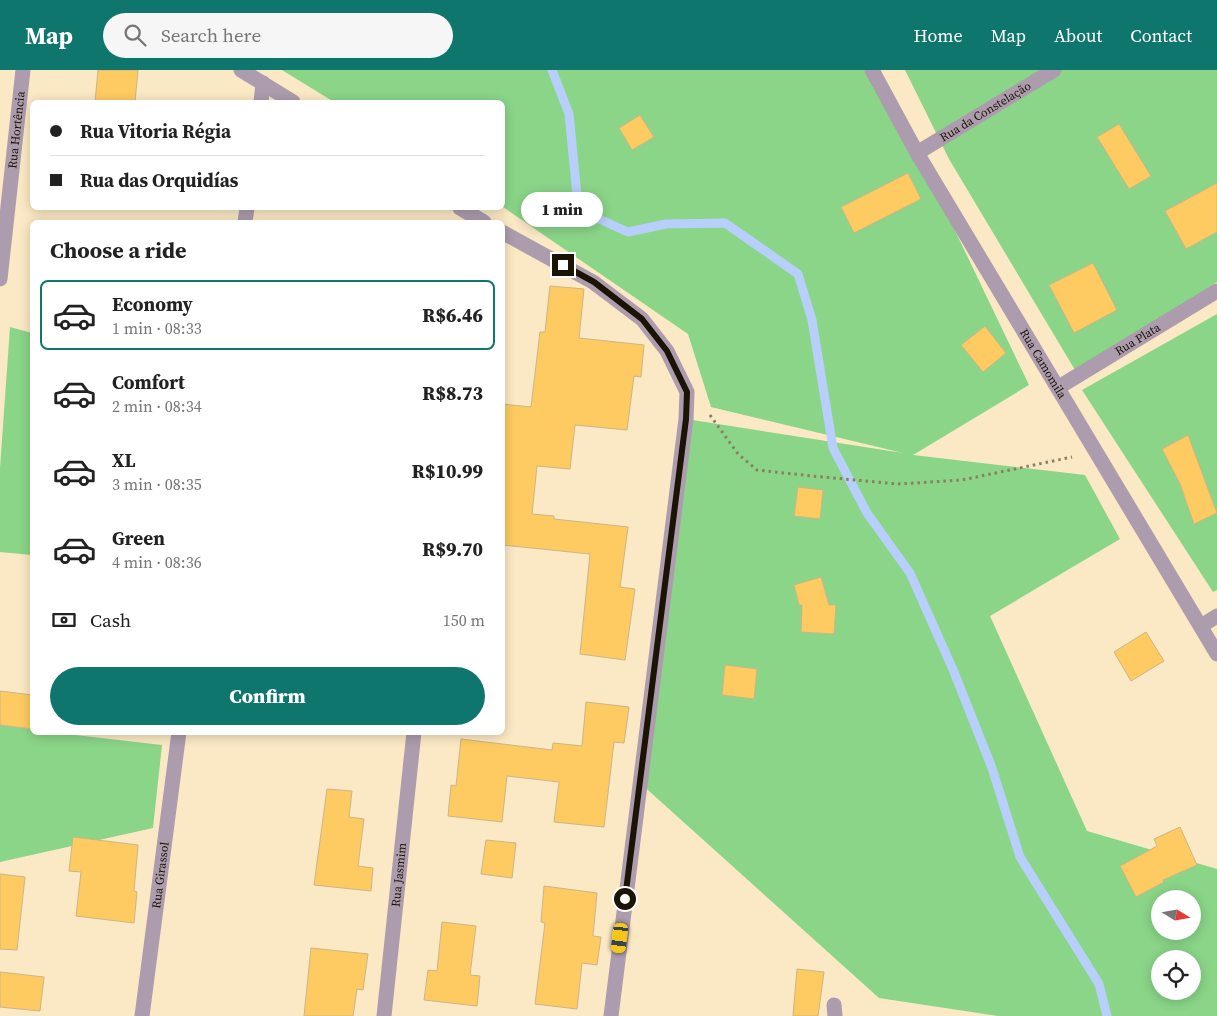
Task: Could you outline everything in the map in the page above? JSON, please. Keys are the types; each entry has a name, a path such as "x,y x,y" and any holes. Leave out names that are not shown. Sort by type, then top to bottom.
{"street":[{"name":"Rua Hortência","path":"0,279 23,70"},
{"path":"241,70 290,100"},
{"name":"Rua Camomila","path":"872,70 918,153 1217,654"},
{"name":"Rua da Constelação","path":"918,153 1054,70"},
{"path":"261,100 263,84"},
{"path":"463,210 478,220"},
{"path":"505,234 594,282 642,319 667,351 687,392 686,419 611,1016"},
{"name":"Rua Plata","path":"1059,387 1217,291"},
{"path":"1201,626 1217,616"},
{"name":"Rua Girassol","path":"142,1016 179,735"},
{"name":"Rua Jasmim","path":"384,1016 414,735"}],"path":[{"path":"687,392 704,407 738,454 757,470 898,484 962,480 1095,452"}],"green space":[{"path":"282,70 878,70 1029,385 913,455 1085,475 1120,539 990,616 1087,831 1217,869 1217,1016 998,1016 879,998 639,782 686,419 903,453 711,407 688,334 505,208 505,100 331,100"},
{"path":"905,70 1217,70 1217,282 1078,375 949,159"},
{"path":"1217,314 1217,590 1213,592 1082,390"},
{"path":"10,327 30,332 30,555 0,552 0,468"},
{"path":"0,725 30,729 30,735 75,735 162,745 153,828 0,862"}],"building":[{"path":"98,70 138,70 135,100 95,100"},
{"path":"640,115 654,137 632,150 619,128"},
{"path":"1119,124 1151,176 1129,189 1097,137"},
{"path":"908,173 921,199 854,233 841,207"},
{"path":"1217,183 1217,232 1186,249 1165,211"},
{"path":"1093,263 1117,310 1074,333 1049,285"},
{"path":"550,286 584,289 579,338 644,345 641,377 634,376 627,430 575,425 570,469 537,466 532,514 554,516 554,519 628,527 620,587 635,589 625,660 580,654 590,554 505,545 505,404 531,407 540,332 545,332"},
{"path":"985,326 1006,353 983,372 961,345"},
{"path":"1188,435 1217,513 1194,524 1180,484 1162,449"},
{"path":"798,487 823,490 820,519 794,516"},
{"path":"821,577 829,605 836,605 834,634 801,632 802,605 799,605 794,585"},
{"path":"1146,632 1164,661 1131,681 1114,652"},
{"path":"725,665 757,669 754,699 722,695"},
{"path":"0,691 30,695 30,729 0,725"},
{"path":"586,702 629,707 624,743 614,742 604,827 554,822 559,782 507,776 502,822 448,816 451,785 456,786 461,739 552,750 553,743 582,746"},
{"path":"327,789 352,791 349,817 364,819 358,866 373,868 371,891 314,885"},
{"path":"1180,827 1197,865 1163,880 1164,882 1136,897 1120,866 1157,846 1154,839"},
{"path":"73,837 138,845 134,891 137,892 134,923 76,916 81,872 69,871"},
{"path":"486,840 516,843 512,878 481,874"},
{"path":"0,874 25,877 17,950 0,949"},
{"path":"544,886 597,893 593,936 601,937 597,965 582,963 577,1009 535,1004 545,923 541,922"},
{"path":"442,922 476,926 470,975 480,976 477,1006 424,1000 428,970 437,971"},
{"path":"311,948 368,954 363,990 357,989 353,1016 304,1016"},
{"path":"797,969 824,972 818,1016 793,1016"},
{"path":"0,972 44,977 40,1011 0,1007"}],"waterway":[{"path":"552,70 569,114 577,195 588,214 628,232 666,224 725,223 798,274 812,320 833,448 867,513 910,573 954,672 992,768 1020,857 1099,984 1107,1016"}],"route":[{"path":"563,265 594,282 642,319 667,351 687,392 686,419 625,899"}]}
